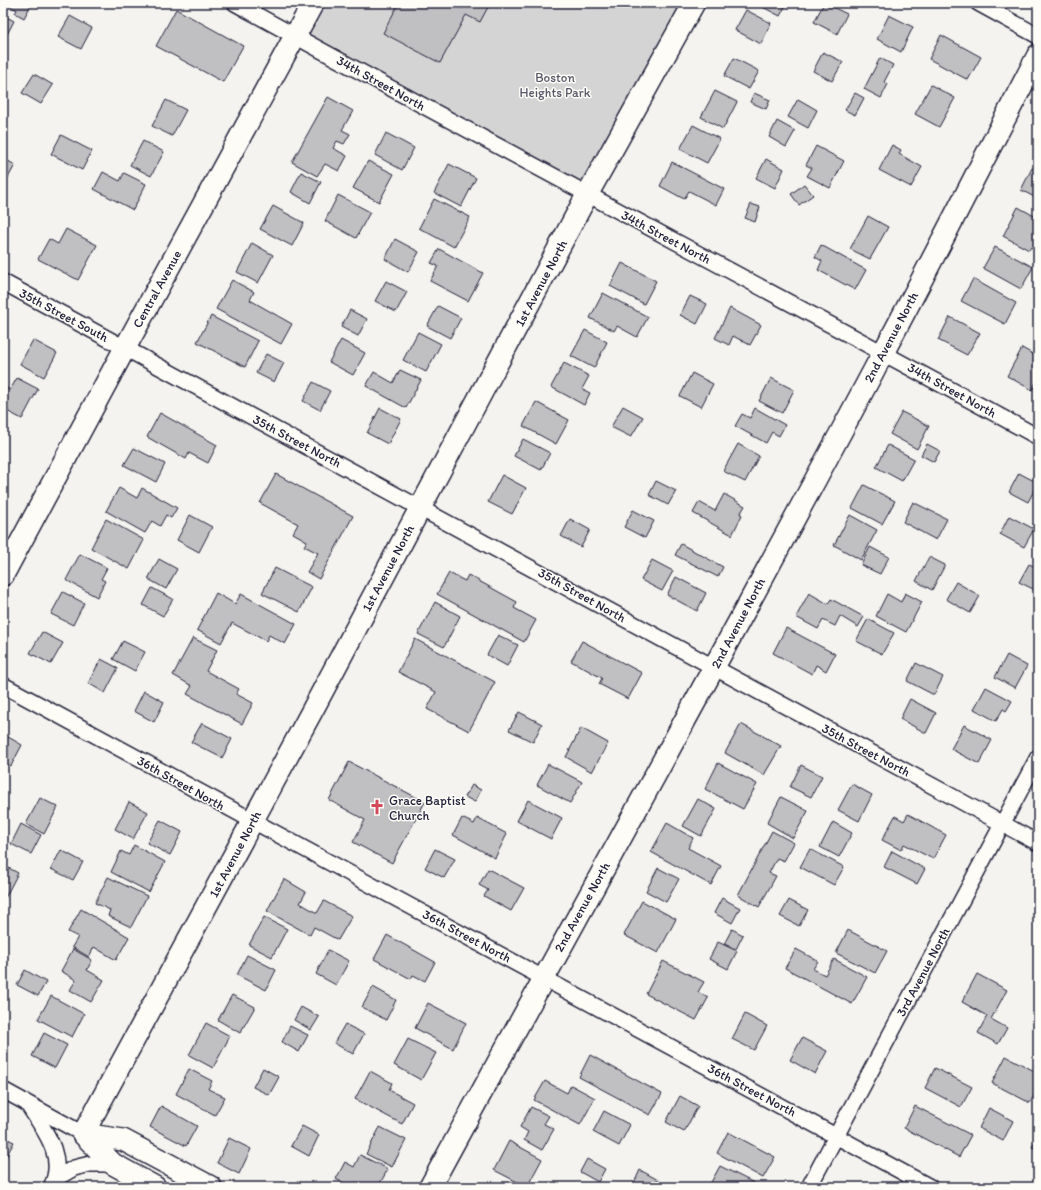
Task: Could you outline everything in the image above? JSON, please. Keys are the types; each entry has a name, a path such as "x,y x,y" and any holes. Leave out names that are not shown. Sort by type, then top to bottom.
{"main road":[{"name":"Central Avenue","path":"3,575 313,3"},
{"name":"1st Avenue North","path":"83,1134 421,508 587,195 694,3"},
{"name":"2nd Avenue North","path":"430,1187 884,353 1038,55"},
{"path":"83,1134 113,1164 155,1187"},
{"path":"83,1134 123,1140 211,1187"}],"street":[{"name":"34th Street North","path":"235,3 587,195 884,353 1038,437"},
{"path":"978,3 1038,36"},
{"name":"35th Street South","path":"3,282 125,348"},
{"name":"35th Street North","path":"125,348 1038,843"},
{"name":"36th Street North","path":"3,685 252,822 544,977 930,1187"},
{"name":"3rd Avenue North","path":"809,1187 1038,757"},
{"path":"3,1090 83,1134"},
{"path":"28,1103 49,1138 56,1157 53,1183"},
{"path":"53,1183 74,1168 90,1164 113,1164"}],"green space":[{"name":"Boston Heights Park","path":"313,3 694,3 587,195 295,36"}],"building":[{"path":"5,3 32,3 24,18 15,13 17,10"},
{"path":"399,3 484,3 489,5 480,22 466,15 440,63 383,33"},
{"path":"755,3 787,3 780,16"},
{"path":"824,3 847,14 837,34 814,22"},
{"path":"176,9 243,46 223,82 156,46"},
{"path":"746,10 771,23 761,44 735,30"},
{"path":"3,15 14,21 3,42"},
{"path":"889,15 913,27 901,52 877,39"},
{"path":"70,16 92,28 81,49 58,37"},
{"path":"941,35 981,57 968,80 929,59"},
{"path":"823,52 843,62 832,81 813,71"},
{"path":"734,58 759,71 749,89 724,76"},
{"path":"880,58 893,65 884,82 888,84 881,98 864,89"},
{"path":"34,74 53,85 41,104 22,93"},
{"path":"931,85 955,98 939,127 915,114"},
{"path":"715,91 737,102 723,129 701,117"},
{"path":"754,93 770,100 766,109 750,102"},
{"path":"855,93 864,98 855,115 845,110"},
{"path":"328,97 353,111 342,130 350,134 344,144 337,141 333,148 347,156 339,171 325,164 317,176 292,162"},
{"path":"798,99 817,110 808,128 788,117"},
{"path":"166,100 186,110 172,136 152,126"},
{"path":"777,121 795,131 786,147 769,137"},
{"path":"693,125 720,139 707,163 680,149"},
{"path":"386,133 414,148 402,170 375,155"},
{"path":"61,135 92,151 82,170 51,154"},
{"path":"143,141 164,152 151,176 130,165"},
{"path":"892,145 901,150 899,154 922,167 911,187 879,170"},
{"path":"816,146 844,161 830,188 807,176 812,168 806,165"},
{"path":"3,158 15,165 3,187"},
{"path":"766,159 784,169 775,188 756,178"},
{"path":"368,161 394,174 379,202 353,188"},
{"path":"672,162 724,189 716,205 689,191 684,199 660,186"},
{"path":"449,164 476,178 461,207 434,193"},
{"path":"1032,168 1038,171 1038,199 1021,190"},
{"path":"103,172 120,181 124,173 146,184 133,210 94,189"},
{"path":"301,172 321,182 310,203 291,192"},
{"path":"804,184 813,195 799,205 791,194"},
{"path":"338,195 370,212 356,238 325,221"},
{"path":"434,199 470,217 454,247 419,228"},
{"path":"751,204 760,207 755,222 745,218"},
{"path":"273,206 304,223 292,246 260,229"},
{"path":"1018,207 1038,218 1038,251 1031,247 1029,250 1003,236"},
{"path":"868,216 888,227 870,259 850,249"},
{"path":"66,229 97,245 78,280 38,259 49,239 58,244"},
{"path":"395,239 419,252 408,272 385,259"},
{"path":"252,243 273,255 258,283 237,272"},
{"path":"821,245 866,270 855,290 818,270 822,261 815,257"},
{"path":"995,247 1033,267 1021,289 983,268"},
{"path":"439,249 483,273 468,301 430,281 438,266 431,263"},
{"path":"622,263 656,281 644,304 610,286"},
{"path":"973,279 1016,303 1005,324 961,301"},
{"path":"232,280 254,292 250,300 292,324 281,344 216,309"},
{"path":"386,281 407,292 396,312 375,301"},
{"path":"603,293 648,317 637,337 617,326 614,331 590,318"},
{"path":"690,296 707,304 697,324 680,315"},
{"path":"438,306 461,318 450,338 427,326"},
{"path":"730,308 761,325 750,345 733,336 729,345 715,338"},
{"path":"350,310 367,319 358,336 341,327"},
{"path":"211,316 258,341 245,367 197,342"},
{"path":"950,317 980,333 967,355 938,340"},
{"path":"585,330 607,342 594,368 571,356"},
{"path":"418,332 441,344 426,372 403,360"},
{"path":"33,340 57,353 44,377 20,364"},
{"path":"341,340 365,353 353,375 329,362"},
{"path":"1022,348 1038,357 1038,379 1032,390 1007,376"},
{"path":"266,354 284,363 274,382 256,373"},
{"path":"564,363 589,376 582,389 590,393 584,405 551,387"},
{"path":"400,370 421,380 406,408 366,386 374,372 393,383"},
{"path":"692,373 713,384 701,407 680,396"},
{"path":"17,378 38,389 22,419 3,409 3,386 10,390"},
{"path":"771,378 794,390 782,413 759,401"},
{"path":"313,382 330,391 320,410 303,401"},
{"path":"536,402 569,420 556,444 523,426"},
{"path":"623,406 643,417 631,437 611,427"},
{"path":"380,408 401,419 388,444 367,433"},
{"path":"755,408 785,425 779,436 772,432 766,443 735,426 742,414 750,418"},
{"path":"902,412 929,426 917,449 890,434"},
{"path":"160,413 217,445 208,463 189,453 186,459 147,437"},
{"path":"523,439 550,453 541,470 514,456"},
{"path":"738,444 759,456 745,482 723,471"},
{"path":"927,444 940,451 934,462 921,455"},
{"path":"888,445 914,459 902,481 876,467"},
{"path":"134,448 165,464 156,482 124,465"},
{"path":"1019,473 1038,483 1028,502 1009,492"},
{"path":"276,474 353,516 319,579 307,572 318,553 304,546 307,541 293,533 298,524 260,503"},
{"path":"502,475 526,488 512,514 488,502"},
{"path":"656,481 676,491 668,505 649,495"},
{"path":"864,485 895,501 882,524 852,508"},
{"path":"119,488 137,498 142,488 177,508 171,518 166,515 160,526 152,521 145,533 106,511"},
{"path":"724,494 745,506 740,514 742,515 732,535 693,513 699,502 715,511"},
{"path":"913,502 947,519 936,540 903,522"},
{"path":"633,510 654,521 645,538 624,527"},
{"path":"190,515 212,527 199,552 177,540"},
{"path":"850,515 877,530 861,560 834,545"},
{"path":"1009,516 1034,529 1024,547 1000,534"},
{"path":"106,519 144,540 129,569 91,548"},
{"path":"570,519 590,530 581,547 561,536"},
{"path":"681,544 723,567 718,577 675,555"},
{"path":"870,547 889,557 880,574 861,565"},
{"path":"80,554 107,568 101,579 105,581 97,597 66,580"},
{"path":"929,557 945,565 932,590 916,581"},
{"path":"159,559 177,569 166,589 148,579"},
{"path":"652,560 673,571 662,591 641,580"},
{"path":"1029,564 1038,568 1038,599 1034,597 1037,591 1019,582"},
{"path":"275,568 312,587 299,612 262,593"},
{"path":"449,573 465,581 468,575 517,602 514,608 536,620 524,642 437,594"},
{"path":"676,577 706,593 697,611 667,595"},
{"path":"956,582 980,596 970,613 946,599"},
{"path":"152,588 173,599 163,616 143,605"},
{"path":"63,592 84,603 73,625 51,614"},
{"path":"216,593 235,604 241,594 296,624 285,644 269,635 266,641 232,623 221,643 197,630"},
{"path":"809,593 828,604 831,599 864,617 858,627 840,616 835,626 823,620 818,629 796,617"},
{"path":"905,593 922,602 906,632 876,616 887,594 901,602"},
{"path":"435,602 460,616 444,647 418,634"},
{"path":"868,619 894,633 882,654 856,641"},
{"path":"786,628 835,654 826,671 816,665 812,674 773,653"},
{"path":"42,632 63,643 51,664 30,653"},
{"path":"498,635 518,645 507,666 487,655"},
{"path":"193,638 217,650 206,671 239,689 236,694 253,703 242,724 187,694 192,686 173,675"},
{"path":"415,639 495,682 469,731 427,709 436,692 398,672"},
{"path":"123,641 145,652 135,671 113,659"},
{"path":"582,641 642,673 628,699 599,684 602,678 571,661"},
{"path":"1007,655 1027,666 1015,688 995,677"},
{"path":"101,659 118,668 105,693 88,683"},
{"path":"916,663 943,677 934,695 907,681"},
{"path":"986,687 1012,701 1006,711 1003,709 996,721 974,709"},
{"path":"144,691 164,702 154,722 134,711"},
{"path":"910,699 936,713 926,733 900,719"},
{"path":"519,712 542,724 533,742 509,730"},
{"path":"202,723 232,739 222,758 191,742"},
{"path":"741,724 781,746 764,775 725,753"},
{"path":"964,725 992,740 979,764 951,749"},
{"path":"581,728 608,743 592,772 566,757"},
{"path":"3,734 22,745 11,766 3,762"},
{"path":"349,762 425,802 392,863 353,842 365,820 329,800"},
{"path":"718,763 757,784 743,809 705,789"},
{"path":"548,764 582,782 570,803 537,785"},
{"path":"801,765 822,776 811,797 790,787"},
{"path":"852,784 872,795 859,821 838,810"},
{"path":"472,785 481,790 475,802 465,797"},
{"path":"781,797 808,811 793,838 767,823"},
{"path":"40,798 58,807 44,834 26,824"},
{"path":"698,799 716,809 701,836 683,826"},
{"path":"528,800 562,818 551,839 517,821"},
{"path":"129,802 148,812 133,839 115,829"},
{"path":"908,814 946,835 933,859 904,844 901,850 882,840 895,816 904,821"},
{"path":"462,818 474,824 477,818 507,834 495,858 453,835"},
{"path":"160,820 182,832 170,855 147,843"},
{"path":"833,822 852,833 839,857 820,847"},
{"path":"667,823 693,838 688,848 721,866 711,885 651,852"},
{"path":"21,824 41,835 31,854 11,844"},
{"path":"772,831 794,843 784,861 777,858 769,873 776,876 759,907 738,895"},
{"path":"134,845 165,862 149,892 111,872 121,851 129,855"},
{"path":"435,849 455,859 444,878 425,868"},
{"path":"810,849 844,867 834,885 800,867"},
{"path":"61,850 83,862 73,880 51,869"},
{"path":"892,851 925,869 917,884 884,867"},
{"path":"3,865 18,873 5,898 3,897"},
{"path":"658,868 679,879 666,902 646,891"},
{"path":"488,869 524,888 511,911 484,896 488,890 479,885"},
{"path":"108,877 147,896 131,927 108,916 110,910 95,903"},
{"path":"284,879 306,892 300,903 317,913 324,901 352,916 338,940 314,927 310,935 267,911"},
{"path":"722,898 740,908 732,923 714,913"},
{"path":"789,900 808,910 799,926 780,916"},
{"path":"642,901 676,919 658,953 624,935"},
{"path":"81,909 129,937 116,960 94,947 89,957 72,947 78,937 68,932"},
{"path":"264,917 287,929 272,957 249,945"},
{"path":"732,929 743,935 736,949 724,944"},
{"path":"848,930 887,951 875,973 836,953"},
{"path":"387,935 435,962 425,981 413,975 411,979 374,959"},
{"path":"718,942 737,951 728,969 709,959"},
{"path":"73,949 92,960 87,970 104,980 91,1002 70,990 76,980 61,971"},
{"path":"796,949 818,961 813,969 825,975 834,959 867,977 852,1004 785,968"},
{"path":"328,950 349,961 336,985 316,974"},
{"path":"247,955 276,970 266,990 237,975"},
{"path":"663,961 704,982 698,992 708,998 696,1020 646,994"},
{"path":"25,970 46,982 38,996 17,985"},
{"path":"977,974 1007,990 991,1019 1007,1028 998,1044 978,1033 987,1016 962,1002"},
{"path":"373,987 396,1000 386,1020 362,1007"},
{"path":"232,995 255,1007 240,1033 218,1020"},
{"path":"51,996 84,1014 72,1037 38,1019"},
{"path":"428,1003 466,1023 453,1049 415,1028"},
{"path":"301,1007 319,1017 311,1030 294,1020"},
{"path":"745,1014 767,1026 754,1050 732,1039"},
{"path":"206,1023 230,1036 213,1068 189,1055"},
{"path":"345,1024 364,1034 353,1054 334,1043"},
{"path":"290,1026 308,1035 299,1052 282,1042"},
{"path":"44,1033 67,1045 55,1068 32,1056"},
{"path":"802,1038 827,1051 815,1074 790,1060"},
{"path":"408,1039 436,1053 421,1080 394,1065"},
{"path":"590,1055 662,1094 650,1115 579,1077"},
{"path":"1006,1056 1038,1073 1038,1087 1030,1103 992,1083"},
{"path":"263,1068 279,1077 269,1095 253,1087"},
{"path":"935,1068 972,1087 961,1107 925,1088"},
{"path":"189,1069 212,1081 208,1089 225,1097 215,1115 176,1094"},
{"path":"370,1071 392,1083 389,1090 413,1103 402,1124 355,1099"},
{"path":"545,1081 567,1093 571,1085 595,1098 580,1125 534,1100"},
{"path":"680,1096 698,1106 684,1132 666,1122"},
{"path":"161,1106 197,1126 186,1146 150,1127"},
{"path":"915,1106 971,1135 959,1157 904,1128"},
{"path":"531,1107 549,1116 544,1124 554,1129 542,1150 524,1140 528,1132 520,1127"},
{"path":"989,1108 1013,1121 1003,1141 979,1128"},
{"path":"604,1111 630,1125 619,1146 593,1132"},
{"path":"302,1126 319,1135 309,1156 291,1146"},
{"path":"380,1127 406,1140 392,1167 366,1154"},
{"path":"728,1132 775,1157 763,1178 717,1153"},
{"path":"1038,1136 1038,1150 1032,1147"},
{"path":"3,1137 14,1142 6,1157 3,1155"},
{"path":"229,1138 251,1149 239,1174 217,1163"},
{"path":"509,1141 542,1159 527,1187 494,1170"},
{"path":"360,1155 388,1169 378,1187 351,1187 336,1179 345,1162 354,1167"},
{"path":"587,1159 605,1169 598,1182 580,1172"},
{"path":"720,1166 756,1184 754,1187 709,1186"},
{"path":"640,1170 660,1181 656,1187 632,1187"},
{"path":"492,1182 502,1187 489,1187"}],"place":[{"name":"Grace Baptist Church","path":"377,807"}]}
